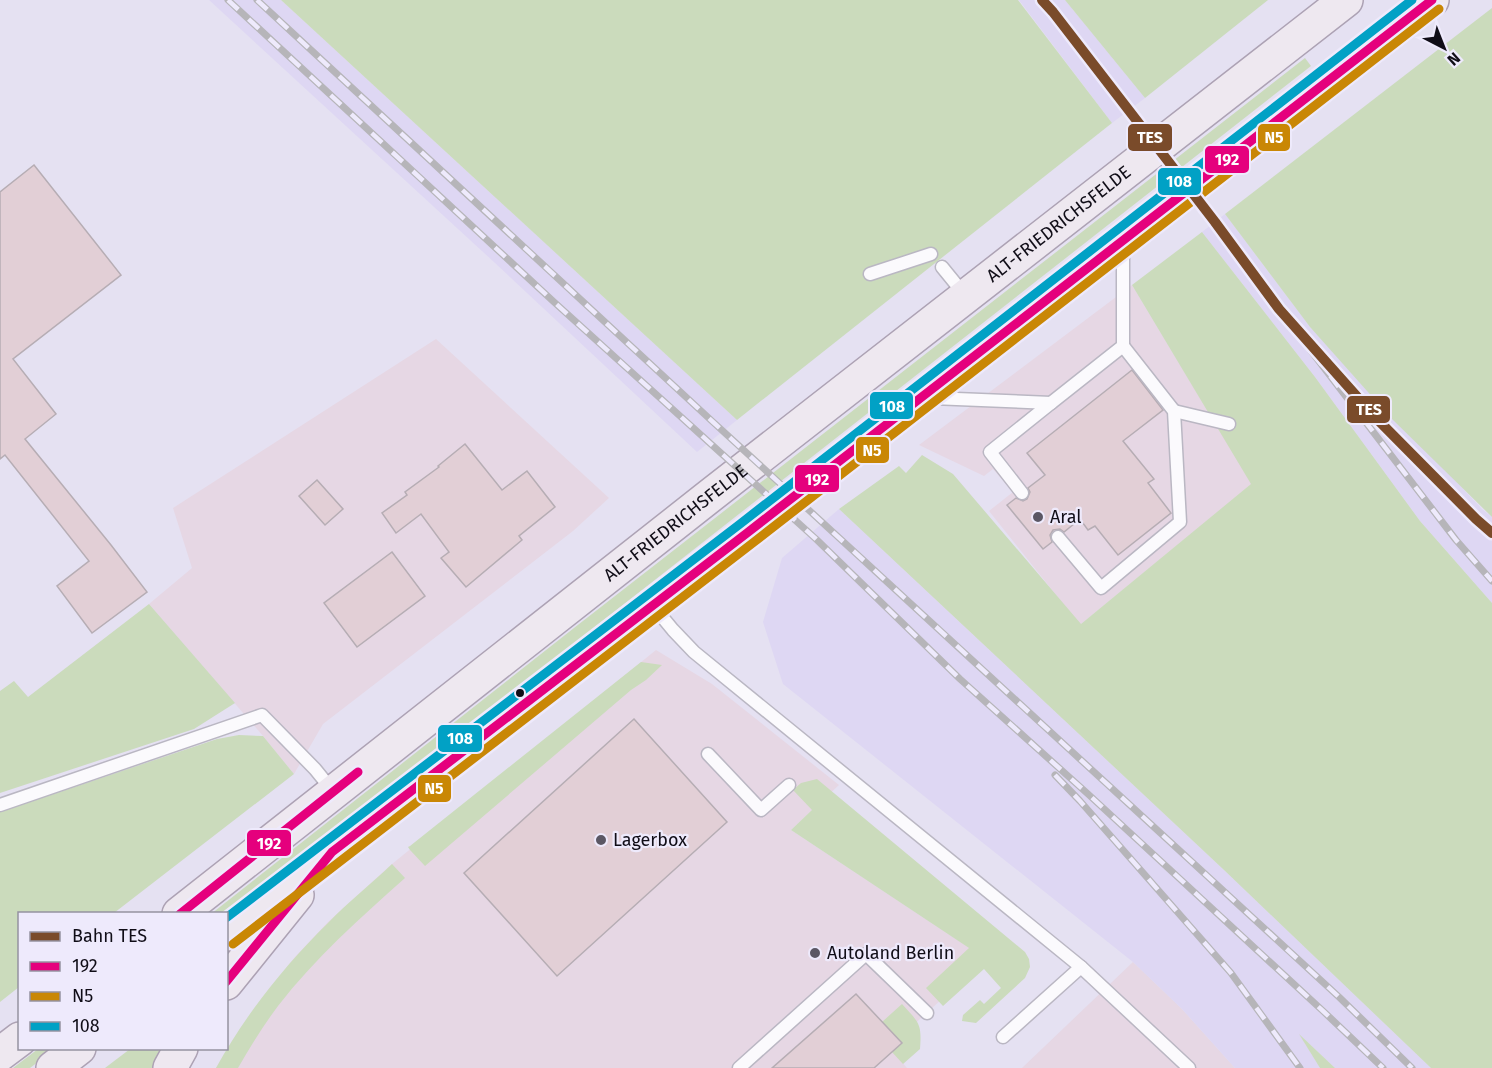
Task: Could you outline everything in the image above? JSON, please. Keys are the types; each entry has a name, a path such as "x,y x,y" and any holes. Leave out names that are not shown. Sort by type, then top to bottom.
{"main road":[{"name":"ALT-FRIEDRICHSFELDE","path":"182,912 333,791 1346,0"},
{"path":"228,932 1432,0"},
{"path":"228,981 332,852"},
{"path":"0,1054 18,1040"},
{"path":"53,1068 76,1050"},
{"path":"170,1068 180,1050"}],"lane":[{"path":"1058,537 1101,588 1180,522 1174,411 1123,346 1123,240"},
{"path":"870,274 931,254"},
{"path":"942,267 966,297"},
{"path":"1022,493 990,452 1123,346"},
{"path":"920,398 1051,403"},
{"path":"1174,411 1229,424"},
{"path":"652,605 694,652 1081,967 1189,1068"},
{"path":"0,805 262,715 315,769 333,791"},
{"path":"708,754 761,810 789,785"},
{"path":"739,1068 866,954 927,1013"},
{"path":"1003,1037 1081,967"}],"shaded area":[{"path":"209,0 281,0 737,420 697,452"},
{"path":"1019,0 1065,0 1145,98 1112,123"},
{"path":"1225,214 1310,327 1492,517 1492,603 1420,521 1315,377 1202,232"},
{"path":"1132,285 1252,484 1080,625 989,511 1013,492 993,469 984,476 919,445"},
{"path":"436,339 609,498 573,531 323,724 294,774 149,604 192,568 173,508"},
{"path":"839,509 1224,870 1431,1068 1335,1068 1301,1036 1320,1068 1235,1068 1182,1009 1133,962 783,684 763,622 782,558"},
{"path":"656,650 712,684 839,785 791,830 986,959 898,1039 902,1044 893,1052 907,1068 216,1068 242,1026 295,957 328,922 392,864"},
{"path":"1133,962 1182,1009 1235,1068 1022,1068"}],"green space":[{"path":"281,0 1018,0 1112,123 737,420"},
{"path":"1065,0 1268,0 1145,98"},
{"path":"1492,8 1492,517 1392,419 1310,327 1225,214"},
{"path":"1305,58 1311,66 228,914 228,912 214,912"},
{"path":"1202,232 1315,377 1420,521 1492,603 1492,1068 1431,1068 1224,870 839,509 899,466 906,473 922,455 953,474 1081,624 1251,484 1132,285"},
{"path":"149,604 235,703 194,729 0,793 0,691 14,681 28,697"},
{"path":"641,662 662,665 425,866 410,850 408,847"},
{"path":"239,735 263,736 294,774 115,912 18,912 18,988 0,1002 0,812 217,739"},
{"path":"817,779 1025,952 1030,967 1025,978 976,1023 962,1021 963,1015 980,1000 984,1004 1001,988 984,969 943,1006 926,988 969,948 791,830 812,810 793,790 801,783"},
{"path":"392,864 405,878 355,923 292,988 272,1014 238,1068 216,1068 228,1047 281,973 336,915"},
{"path":"902,1004 920,1028 920,1049 903,1064 892,1052 901,1043 882,1022"},
{"path":"1299,1034 1335,1068 1320,1068"},
{"path":"37,1050 54,1050 30,1068 13,1068"},
{"path":"129,1050 164,1050 155,1068 105,1068"}],"building":[{"path":"34,165 121,275 13,359 56,414 25,439 147,592 92,633 57,586 89,561 5,455 0,459 0,192"},
{"path":"1132,370 1163,410 1123,441 1154,479 1148,483 1171,513 1118,555 1095,526 1088,530 1080,519 1064,532 1060,529 1053,530 1050,535 1052,542 1043,549 1007,505 1016,498 1023,501 1027,499 1030,492 1028,488 1045,475 1027,453"},
{"path":"465,444 502,490 527,471 555,507 519,536 522,540 466,587 441,558 449,552 421,514 396,533 382,513 407,495 405,492"},
{"path":"317,480 343,509 325,525 299,496"},
{"path":"392,552 425,596 357,647 324,603"},
{"path":"634,719 727,822 557,976 464,873"},
{"path":"856,994 902,1043 874,1068 772,1068"}],"railway":[{"path":"228,0 554,302 816,539 960,679 1088,794 1383,1068"},
{"path":"257,0 1339,997 1412,1068"},
{"path":"1279,309 1456,540 1492,581"},
{"path":"1055,775 1231,973 1300,1068"}],"rail line":[{"name":"TES","path":"1042,0 1215,222 1279,309 1377,419 1492,533"}],"transit line":[{"name":"108","path":"228,916 740,524 1412,0"},
{"name":"192","path":"228,980 332,852 747,533 1432,0"},
{"name":"N5","path":"233,944 1439,9"},
{"name":"192","path":"183,912 358,772"}],"place":[{"name":"Aral","path":"1038,517"},
{"name":"Lagerbox","path":"601,840"},
{"name":"Autoland Berlin","path":"815,953"}]}
